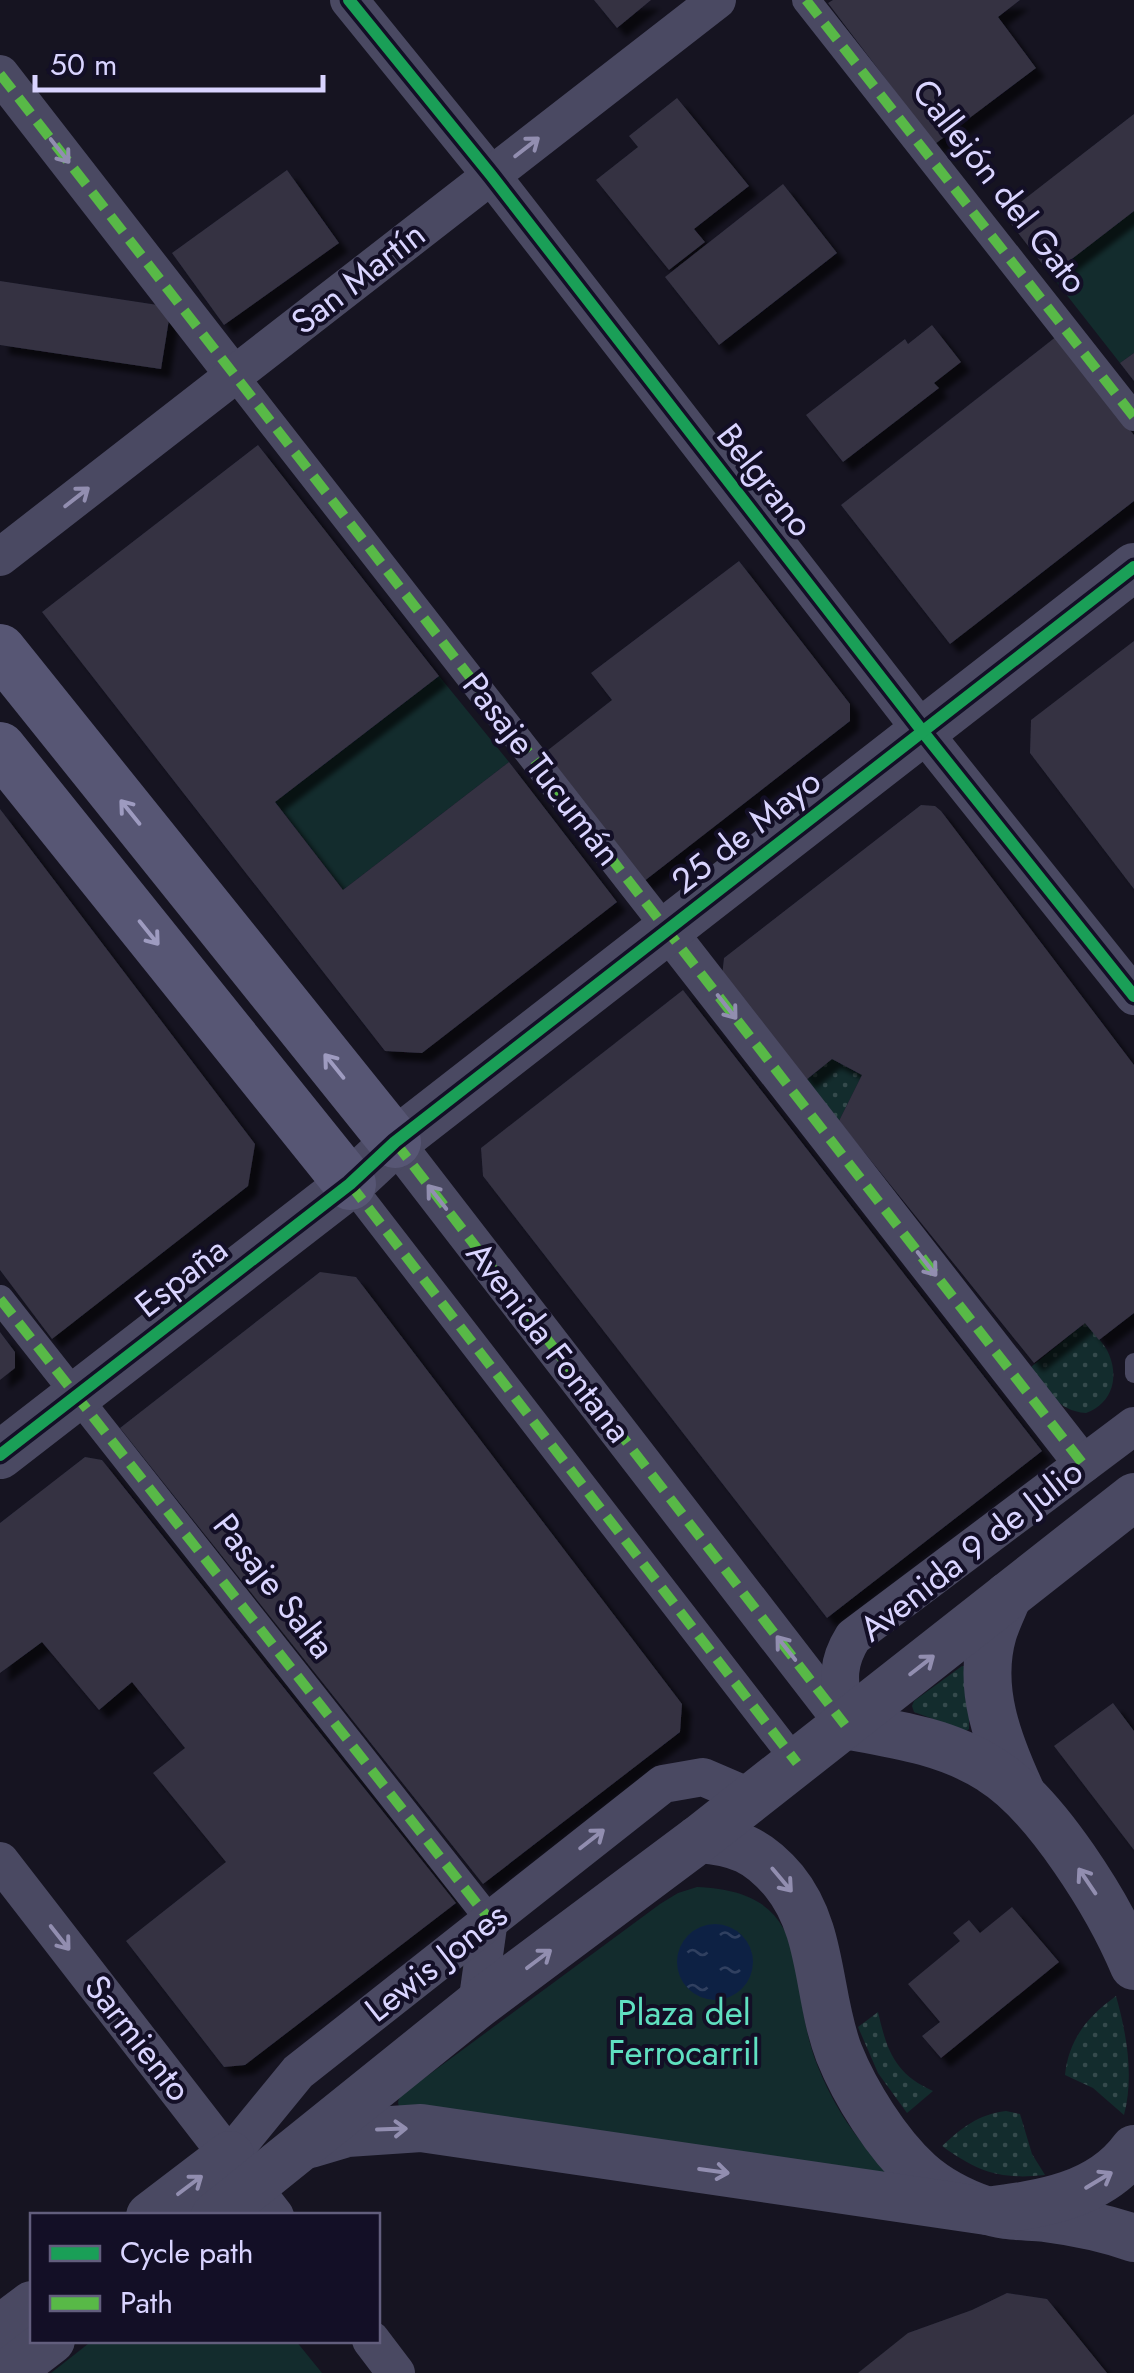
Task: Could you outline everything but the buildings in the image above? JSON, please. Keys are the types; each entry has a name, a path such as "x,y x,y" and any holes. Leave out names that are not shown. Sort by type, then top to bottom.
{"main road":[{"name":"Avenida Fontana","path":"0,650 395,1142"},
{"path":"0,748 350,1184"}],"street":[{"name":"Belgrano","path":"349,0 491,175 923,732 1134,996"},
{"name":"San Martín","path":"0,557 717,0"},
{"name":"Callejón del Gato","path":"806,0 1134,418"},
{"name":"Pasaje Tucumán","path":"0,74 668,930 1072,1473"},
{"name":"25 de Mayo","path":"395,1142 1134,567"},
{"name":"España","path":"0,1455 350,1184 395,1142"},
{"name":"Avenida Fontana","path":"395,1142 845,1725"},
{"path":"350,1184 798,1763"},
{"name":"Pasaje Salta","path":"0,1299 489,1919"},
{"name":"Avenida 9 de Julio","path":"845,1725 839,1674 841,1656 853,1638 1134,1426"},
{"path":"1049,1562 1072,1473"},
{"name":"Avenida 9 de Julio","path":"845,1725 1134,1496"},
{"name":"Avenida 9 de Julio","path":"1008,1596 988,1657 988,1685 1000,1741 1021,1792"},
{"path":"845,1725 910,1737 951,1750 990,1769 1021,1792 1087,1879 1111,1917 1134,1966"},
{"name":"Lewis Jones","path":"219,2213 477,2005 845,1725"},
{"name":"Lewis Jones","path":"253,2186 298,2072 489,1919 664,1784 703,1776 752,1798"},
{"path":"698,1840 748,1849 774,1869 795,1895 810,1928 825,2004 840,2053 865,2104 895,2146 940,2189 987,2212 1036,2205 1076,2193 1106,2178 1134,2149"},
{"name":"Sarmiento","path":"0,1861 253,2186"},
{"path":"477,2005 489,1919"},
{"path":"297,2148 347,2133 421,2128 1077,2222 1134,2238"},
{"name":"Lewis Jones","path":"160,2213 253,2186"},
{"path":"0,2329 30,2306"},
{"path":"8,2373 47,2343"},
{"path":"373,2343 396,2373"}],"lane":[{"path":"1134,1362 1134,1374"}],"green space":[{"path":"1134,211 1134,353 1120,363 1051,275"},
{"path":"439,676 509,762 343,890 275,802"},
{"path":"832,1059 862,1075 839,1121 806,1080"},
{"path":"1085,1323 1107,1350 1113,1369 1108,1396 1086,1413 1060,1403 1031,1367"},
{"path":"962,1666 969,1668 969,1729 914,1712 914,1701"},
{"name":"Plaza del Ferrocarril","path":"697,1887 737,1893 764,1906 781,1925 792,1948 808,2036 828,2090 870,2152 907,2180 399,2108 400,2096 660,1904"},
{"path":"1116,1996 1128,2056 1129,2086 1124,2115 1093,2088 1065,2075 1081,2030"},
{"path":"878,2012 885,2038 901,2069 933,2091 907,2113 878,2073 858,2027"},
{"path":"1006,2111 1020,2114 1032,2154 1045,2175 990,2172 942,2146 971,2123"},
{"path":"89,2343 298,2343 322,2373 51,2373"}],"water":[{"path":"715,1924 742,1935 753,1962 742,1989 715,2000 688,1989 677,1962 688,1935"}],"marked path":[{"path":"806,0 1134,417"},
{"path":"0,74 1083,1464"},
{"path":"395,1142 845,1725"},
{"path":"350,1184 797,1763"},
{"path":"0,1299 489,1919"}],"cycle path":[{"path":"349,0 491,175 923,732 1134,996"},
{"path":"0,1455 1134,567"}]}
